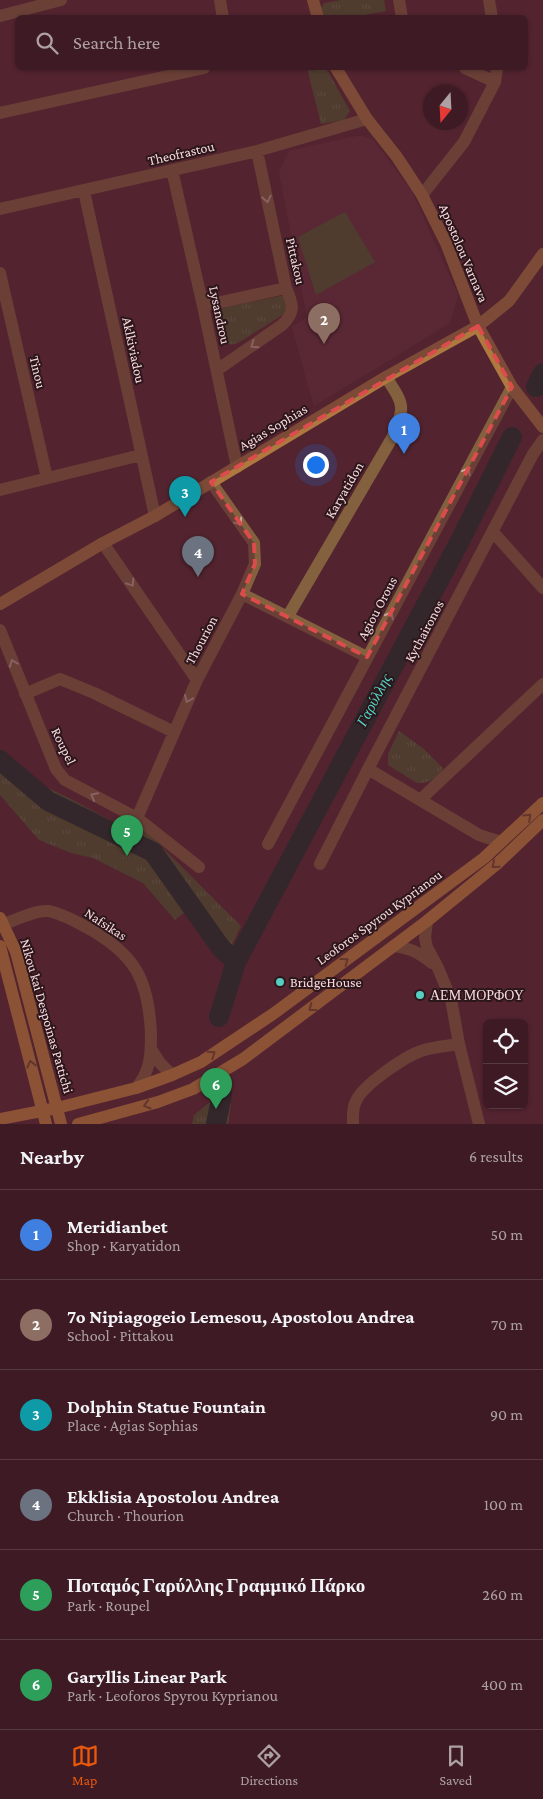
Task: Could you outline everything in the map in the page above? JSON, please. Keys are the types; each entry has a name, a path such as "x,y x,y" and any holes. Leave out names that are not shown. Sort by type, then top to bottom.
{"main road":[{"name":"Leoforos Spyrou Kyprianou","path":"0,1120 136,1088 172,1075 200,1062 273,1014 484,858 543,803"},
{"path":"78,1124 158,1102 193,1089 243,1059 427,921 498,863 543,820"},
{"name":"Nikou kai Despoinas Pattichi","path":"2,921 16,952 61,1124"},
{"name":"Nikou kai Despoinas Pattichi","path":"0,946 46,1124"}],"street":[{"path":"0,16 61,0"},
{"path":"220,0 222,15"},
{"path":"315,0 318,15"},
{"path":"399,0 402,15"},
{"path":"490,0 492,15"},
{"path":"0,113 195,70"},
{"name":"Apostolou Varnava","path":"337,70 367,119 397,157 422,195 446,243 478,326 512,387 543,427"},
{"path":"469,70 495,82"},
{"path":"422,195 464,142 495,82 497,70"},
{"name":"Theofrastou","path":"0,210 257,151 367,119"},
{"name":"Pittakou","path":"217,370 282,325 290,318 293,307 286,288 257,151"},
{"name":"Lysandrou","path":"172,170 237,467"},
{"name":"Aklkiviadou","path":"84,191 155,516"},
{"name":"Agias Sophias","path":"0,604 103,543 155,516 386,377 478,326 509,301 543,254"},
{"name":"Tinou","path":"0,273 47,478"},
{"path":"203,306 286,288"},
{"name":"Karyatidon","path":"288,616 392,438 402,408 400,398 386,377"},
{"name":"Agiou Orous","path":"268,844 512,387"},
{"name":"Kythaironos","path":"320,864 533,454 543,440"},
{"path":"0,490 141,455"},
{"name":"Thourion","path":"137,818 197,680 242,594 255,564 254,543 212,482"},
{"path":"493,532 543,588"},
{"path":"103,543 197,680"},
{"path":"242,594 367,658"},
{"name":"Roupel","path":"0,630 56,769 65,780 137,818 199,867"},
{"path":"25,694 60,679 94,693 174,732"},
{"path":"421,799 543,684"},
{"path":"368,769 479,835 502,842"},
{"path":"479,835 484,847 484,858"},
{"name":"Nafsikas","path":"2,921 47,911 68,918 105,938 131,960 142,978 147,995 151,1049 146,1074 136,1088"},
{"path":"427,921 425,938 427,947 450,998 479,1124"},
{"path":"394,946 409,948 420,953 438,968"},
{"path":"353,1124 355,1101 361,1092 379,1076 420,1051 460,1044"},
{"path":"151,1049 160,1063 172,1075"}],"highlighted area":[{"path":"478,326 512,387 367,657 242,594 255,564 254,543 211,482"}],"shaded area":[{"path":"357,136 373,140 411,190 458,295 450,323 314,406 292,327 307,316 279,172 289,151"}],"green space":[{"path":"341,0 384,0 386,11 365,15 323,15 320,9 324,3"},
{"path":"308,70 327,70 350,111 344,120 321,124"},
{"path":"345,212 375,262 316,295 298,237"},
{"path":"285,295 287,312 240,342 228,344 223,340 219,332 217,318 220,310 226,307"},
{"path":"399,731 424,749 443,768 433,780 417,783 388,765 388,754"},
{"path":"0,752 37,783 116,823 124,816 147,832 241,926 225,960 186,911 175,920 143,883 93,858 71,853 39,840 0,795"},
{"path":"216,1097 231,1104 228,1124 192,1124 194,1115"}],"waterway":[{"name":"Γαρύλλης","path":"536,387 543,373"},
{"name":"Γαρύλλης","path":"236,962 461,539 512,437"},
{"name":"Γαρύλλης","path":"0,760 48,801 153,852 221,948 236,962 219,1017"},
{"name":"Γαρύλλης","path":"216,1124 222,1094"}],"place":[{"name":"7o Nipiagogeio Lemesou, Apostolou Andrea","path":"324,344"},
{"name":"Meridianbet","path":"404,454"},
{"name":"Dolphin Statue Fountain","path":"185,517"},
{"name":"Ekklisia Apostolou Andrea","path":"198,577"},
{"name":"Ποταμός Γαρύλλης Γραμμικό Πάρκο","path":"127,856"},
{"name":"BridgeHouse","path":"280,982"},
{"name":"ΑΕΜ ΜΟΡΦΟΥ","path":"420,995"},
{"name":"Garyllis Linear Park","path":"216,1109"}]}
